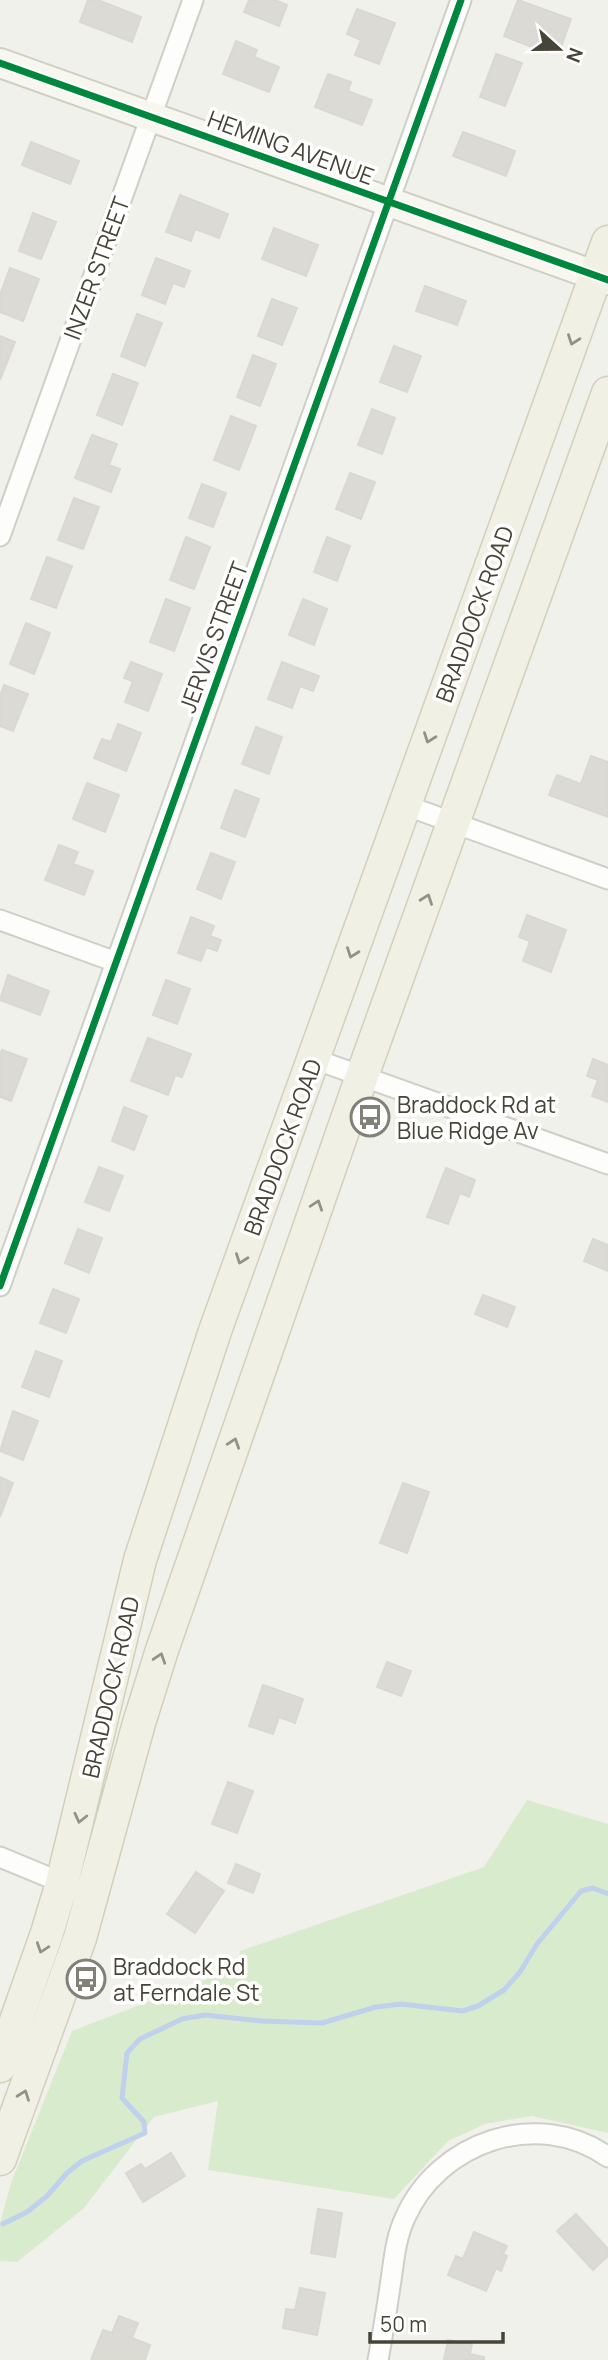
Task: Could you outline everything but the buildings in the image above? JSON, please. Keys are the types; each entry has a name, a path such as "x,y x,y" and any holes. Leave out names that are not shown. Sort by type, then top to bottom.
{"main road":[{"name":"BRADDOCK ROAD","path":"0,2066 43,1946 62,1883 140,1560 215,1331 405,805 602,278 608,242"},
{"name":"BRADDOCK ROAD","path":"0,2159 57,2005 93,1896 139,1723 162,1650 362,1076 605,408"}],"street":[{"name":"INZER STREET","path":"0,536 192,0"},
{"name":"JERVIS STREET","path":"0,1286 461,0"},
{"name":"HEMING AVENUE","path":"0,63 602,278"},
{"path":"405,805 608,879"},
{"path":"0,920 116,962"},
{"path":"314,1059 608,1164"},
{"path":"0,1857 93,1896"},
{"path":"378,2360 397,2241 404,2219 416,2196 432,2176 472,2147 517,2134 556,2136 579,2142 608,2157"}],"green space":[{"path":"527,1800 608,1824 608,2133 532,2116 485,2124 448,2141 394,2199 208,2170 218,2101 154,2117 84,2208 17,2262 0,2261 0,2223 11,2183 72,2031 238,1967 240,1951 484,1867"}],"waterway":[{"path":"3,2224 27,2212 82,2161 145,2133 144,2122 122,2098 127,2053 140,2039 182,2019 205,2015 261,2021 322,2023 376,2007 401,2004 462,2011 478,2006 504,1990 520,1972 537,1944 581,1891 593,1888 608,1894"}],"cycle path":[{"path":"0,1286 461,0"},
{"path":"0,63 608,280"}],"place":[{"name":"Braddock Rd at Blue Ridge Av","path":"370,1117"},
{"name":"Braddock Rd at Ferndale St","path":"86,1979"}]}
